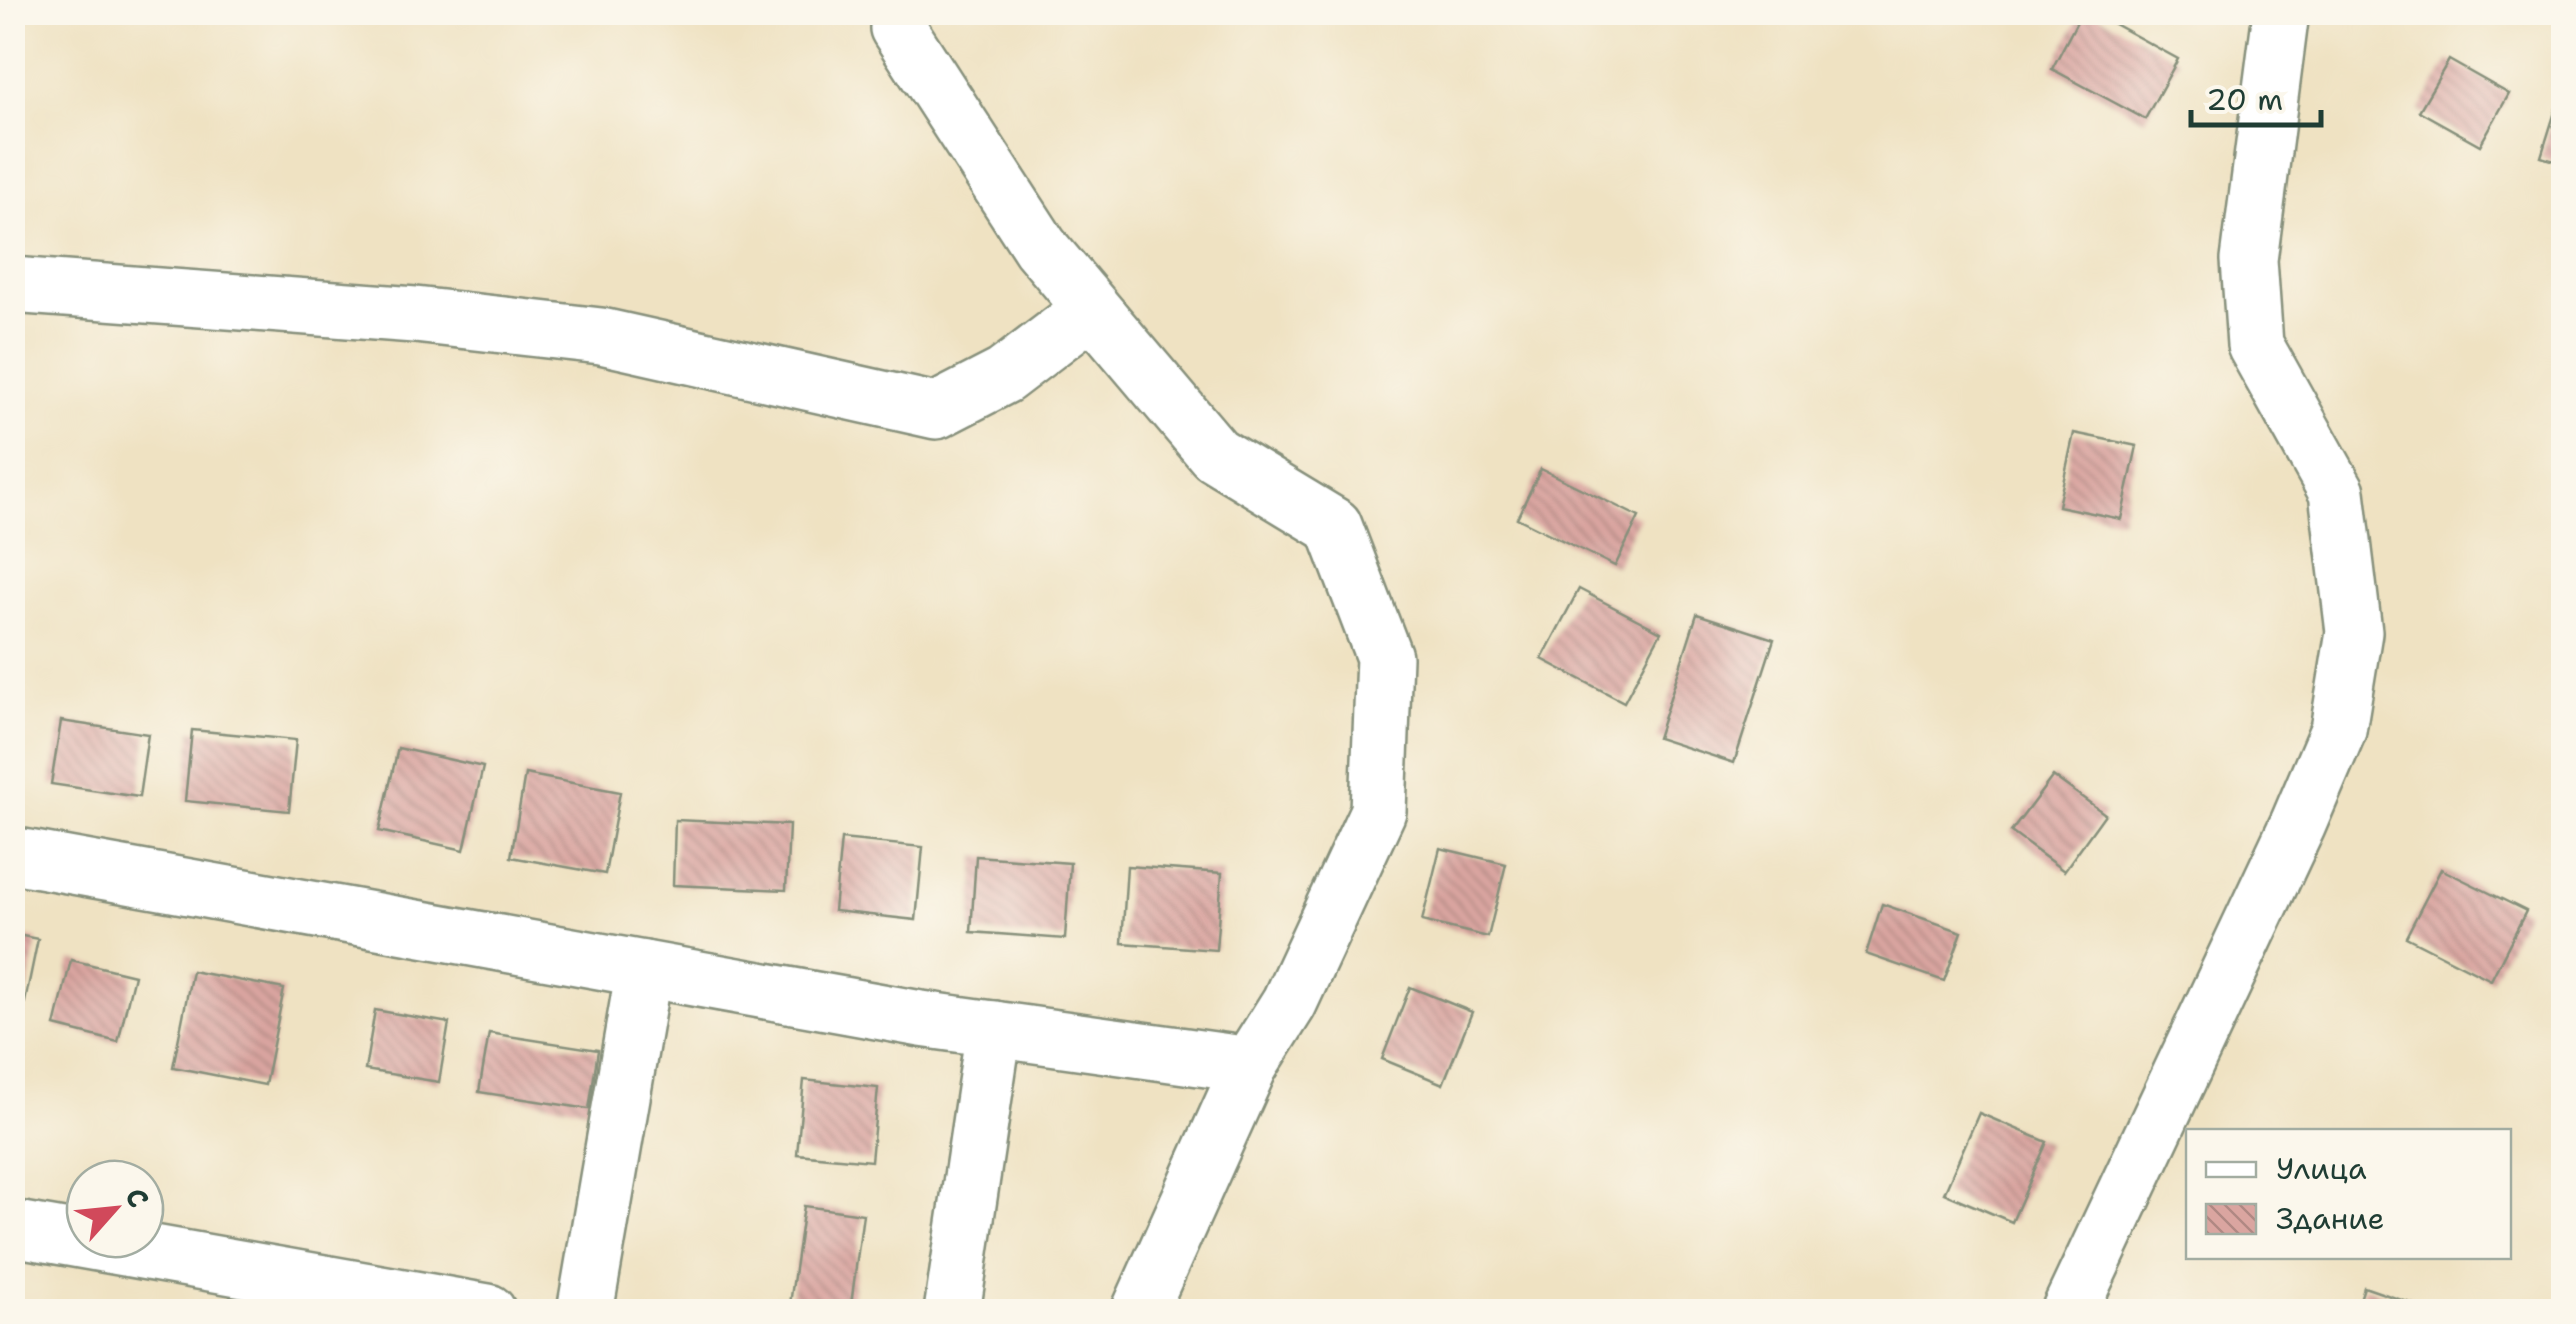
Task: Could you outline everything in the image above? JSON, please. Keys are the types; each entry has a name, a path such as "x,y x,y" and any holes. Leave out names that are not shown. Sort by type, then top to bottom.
{"street":[{"path":"902,12 898,28 1040,247 1215,454 1334,526 1384,657 1378,811 1289,1003 1250,1065 1139,1312"},
{"path":"2069,1312 2298,824 2338,730 2354,632 2337,492 2255,345 2248,260 2281,12"},
{"path":"12,285 414,314 601,336 936,411 1004,376 1092,308"},
{"path":"12,856 994,1029 1250,1065"},
{"path":"585,1312 644,969"},
{"path":"952,1312 994,1029"},
{"path":"12,1228 488,1312"}],"building":[{"path":"2082,12 2092,12 2178,59 2145,119 2052,69"},
{"path":"2449,60 2509,94 2480,145 2419,111"},
{"path":"2564,87 2564,164 2541,157"},
{"path":"2074,433 2137,446 2121,519 2058,506"},
{"path":"1541,469 1639,517 1615,566 1517,518"},
{"path":"1579,589 1661,632 1624,702 1542,659"},
{"path":"1697,614 1774,639 1734,763 1657,738"},
{"path":"61,721 148,734 139,797 51,784"},
{"path":"192,730 296,740 289,811 185,801"},
{"path":"398,748 483,767 464,850 379,831"},
{"path":"525,774 620,792 605,874 511,857"},
{"path":"2053,776 2105,814 2064,871 2011,832"},
{"path":"675,820 789,825 786,890 673,885"},
{"path":"841,839 923,847 916,920 834,911"},
{"path":"1440,848 1506,864 1488,937 1422,921"},
{"path":"976,856 1070,863 1065,939 971,932"},
{"path":"1127,866 1222,873 1216,950 1122,943"},
{"path":"2441,869 2526,911 2491,980 2406,937"},
{"path":"1882,904 1962,932 1944,981 1866,954"},
{"path":"12,934 38,939 19,1031 12,1030"},
{"path":"71,960 134,975 118,1042 55,1026"},
{"path":"192,971 284,989 265,1085 173,1067"},
{"path":"1410,987 1472,1012 1443,1084 1382,1059"},
{"path":"375,1010 449,1023 439,1082 365,1070"},
{"path":"489,1033 598,1050 589,1109 479,1092"},
{"path":"804,1080 878,1088 871,1161 797,1154"},
{"path":"1979,1113 2047,1142 2012,1222 1944,1193"},
{"path":"804,1206 863,1214 850,1312 789,1311"},
{"path":"2364,1287 2433,1311 2433,1312 2356,1312"}]}
